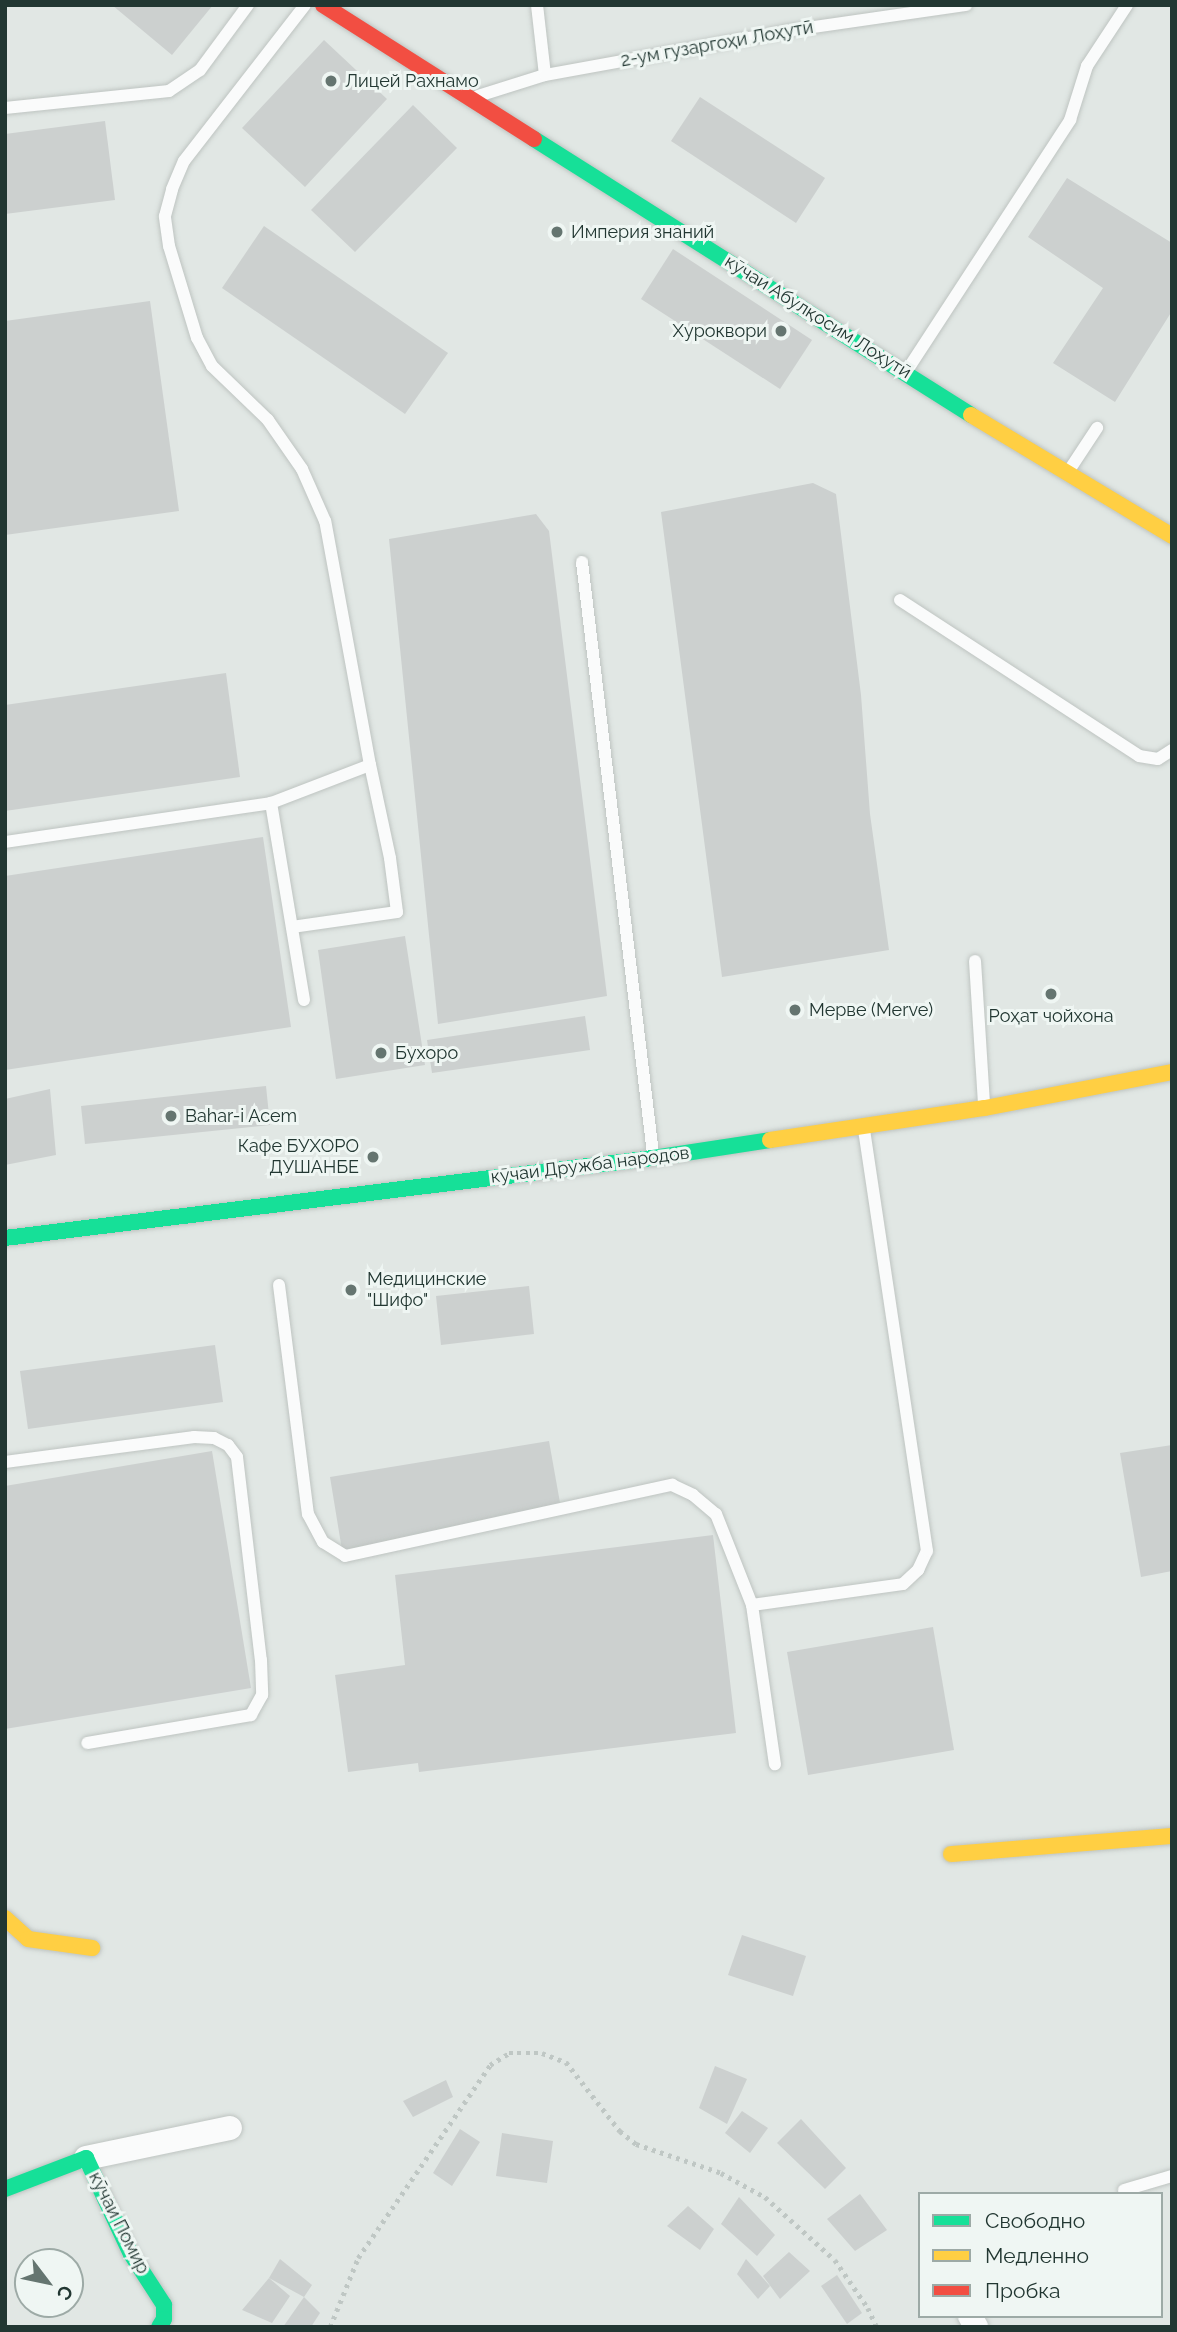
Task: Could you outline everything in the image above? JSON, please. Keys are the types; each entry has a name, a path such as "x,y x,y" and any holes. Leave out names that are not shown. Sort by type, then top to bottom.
{"street":[{"name":"кӯчаи Абулқосим Лоҳутӣ","path":"323,5 906,373 1172,536"},
{"name":"кӯчаи Дружба народов","path":"5,1238 653,1158 985,1108 1171,1072"},
{"path":"951,1854 1172,1836"},
{"path":"5,1918 28,1939 92,1948"},
{"path":"86,2158 230,2127"},
{"name":"кӯчаи Помир","path":"5,2189 86,2158 131,2254 164,2305 164,2319 159,2327"}],"lane":[{"path":"5,108 169,91 200,70 248,5"},
{"path":"292,927 397,912 390,858 325,521 302,469 268,420 212,366 197,338 169,246 165,216 172,189 184,161 305,5"},
{"path":"537,5 545,75"},
{"name":"2-ум гузаргоҳи Лоҳутӣ","path":"470,98 545,75 786,31 966,5"},
{"path":"906,373 1070,120 1087,66 1128,5"},
{"path":"1067,473 1097,428"},
{"path":"582,562 653,1158"},
{"path":"900,600 1139,756 1158,759 1172,750"},
{"path":"5,842 271,803 370,765"},
{"path":"271,803 304,1000"},
{"path":"975,961 985,1108"},
{"path":"752,1605 903,1584 918,1570 927,1551 864,1127"},
{"path":"279,1285 307,1514 323,1542 345,1556 672,1486 693,1495 716,1514 752,1605 775,1764"},
{"path":"5,1462 194,1437 214,1438 228,1445 237,1457 261,1660 262,1695 251,1715 87,1743"},
{"path":"1124,2190 1172,2176"}],"path":[{"path":"330,2327 358,2258 489,2065 509,2053 542,2053 565,2062 620,2131 636,2144 721,2173 765,2197 835,2260 868,2308 877,2327"}],"building":[{"path":"112,5 213,5 172,55"},
{"path":"324,40 387,99 305,187 242,128"},
{"path":"700,97 825,178 796,223 671,141"},
{"path":"413,105 457,148 355,252 311,210"},
{"path":"105,121 115,200 5,214 5,134"},
{"path":"1067,178 1172,243 1172,311 1115,402 1053,363 1103,288 1028,237"},
{"path":"264,226 448,353 405,414 222,288"},
{"path":"673,249 812,340 780,389 641,299"},
{"path":"150,301 179,511 5,535 5,321"},
{"path":"813,483 836,494 861,695 870,814 889,950 722,977 661,512"},
{"path":"536,514 549,531 607,996 438,1024 389,539"},
{"path":"226,673 240,777 5,811 5,705"},
{"path":"263,837 291,1027 5,1070 5,876"},
{"path":"405,936 425,1065 336,1079 318,950"},
{"path":"585,1016 590,1050 432,1073 427,1040"},
{"path":"266,1086 270,1125 85,1144 81,1106"},
{"path":"50,1089 56,1155 5,1165 5,1099"},
{"path":"529,1286 534,1334 441,1345 436,1296"},
{"path":"215,1345 223,1402 28,1429 20,1371"},
{"path":"549,1441 562,1514 342,1550 330,1477"},
{"path":"1172,1445 1172,1571 1141,1577 1120,1453"},
{"path":"212,1451 251,1688 5,1729 5,1486"},
{"path":"713,1535 736,1733 419,1772 418,1763 348,1772 335,1675 405,1665 395,1575"},
{"path":"933,1627 954,1750 808,1775 787,1652"},
{"path":"742,1935 806,1956 793,1996 728,1975"},
{"path":"715,2066 747,2079 727,2124 699,2108"},
{"path":"446,2080 453,2097 413,2117 403,2101"},
{"path":"742,2111 768,2128 750,2153 725,2133"},
{"path":"801,2119 846,2168 825,2189 777,2143"},
{"path":"460,2129 480,2142 452,2186 433,2173"},
{"path":"502,2133 553,2141 547,2183 496,2176"},
{"path":"860,2194 887,2230 855,2251 827,2219"},
{"path":"739,2197 775,2235 757,2256 721,2224"},
{"path":"688,2206 714,2229 700,2250 667,2226"},
{"path":"789,2252 810,2271 780,2299 763,2276"},
{"path":"280,2259 312,2285 304,2297 269,2278"},
{"path":"746,2259 770,2286 758,2299 737,2274"},
{"path":"837,2275 862,2313 847,2324 821,2286"},
{"path":"269,2278 290,2296 272,2323 242,2310"},
{"path":"304,2297 320,2313 311,2327 283,2327"}],"traffic: fast":[{"path":"534,139 971,415"},
{"path":"5,1238 653,1158 770,1140"},
{"path":"5,2189 86,2158 131,2254 164,2305 164,2319 159,2327"}],"traffic: slow":[{"path":"971,415 1172,536"},
{"path":"770,1140 985,1108 1172,1072"},
{"path":"951,1854 1172,1836"},
{"path":"5,1918 28,1939 92,1948"}],"traffic: jam":[{"path":"323,5 534,139"}],"place":[{"name":"Лицей Рахнамо","path":"331,81"},
{"name":"Империя знаний","path":"557,232"},
{"name":"Хуроквори","path":"781,331"},
{"name":"Роҳат чойхона","path":"1051,994"},
{"name":"Мерве (Merve)","path":"795,1010"},
{"name":"Бухоро","path":"381,1053"},
{"name":"Bahar-i Acem","path":"171,1116"},
{"name":"Кафе БУХОРО ДУШАНБЕ","path":"373,1157"},
{"name":"Медицинские \"Шифо\"","path":"351,1290"}]}
